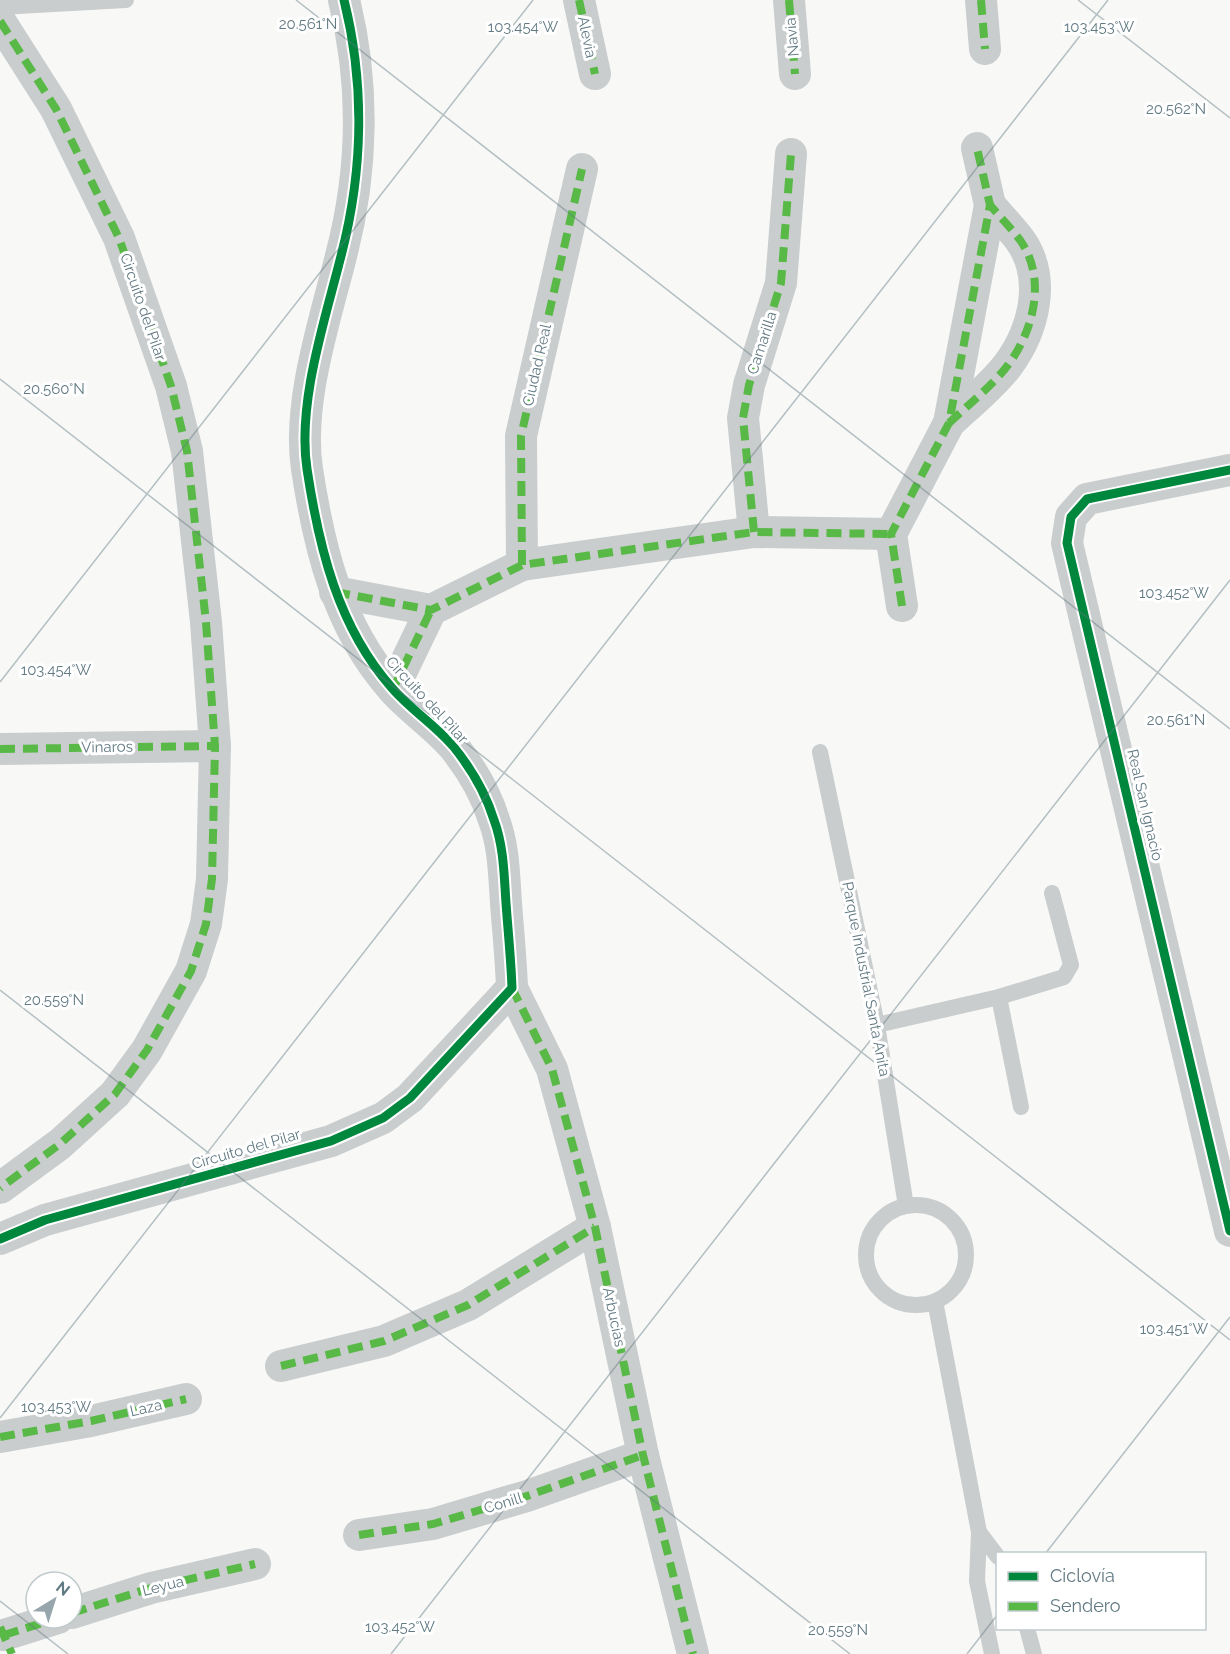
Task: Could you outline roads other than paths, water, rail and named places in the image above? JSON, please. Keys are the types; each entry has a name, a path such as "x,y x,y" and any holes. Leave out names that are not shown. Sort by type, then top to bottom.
{"street":[{"name":"Circuito del Pilar","path":"0,1239 45,1220 331,1141 375,1122 410,1098 427,1082 459,1043 512,988 504,862 495,820 478,785 453,746 393,689 354,634 335,592 306,466 307,418 318,339 348,230 357,170 360,124 356,64 344,0"},
{"name":"Alevia","path":"579,0 595,74"},
{"name":"Navia","path":"789,0 795,74"},
{"path":"981,0 985,49"},
{"name":"Circuito del Pilar","path":"0,21 56,109 119,238 171,386 188,462 207,633 215,746 212,879 206,924 191,971 147,1050 115,1094 60,1144 0,1188"},
{"path":"902,606 891,534 949,423 990,205 977,148"},
{"name":"Camarilla","path":"754,532 743,418 749,385 781,283 791,154"},
{"name":"Ciudad Real","path":"522,565 521,436 582,168"},
{"path":"949,423 1008,365 1030,327 1036,289 1031,262 1021,241 990,205"},
{"name":"Real San Ignacio","path":"1230,470 1087,499 1071,517 1067,543 1230,1231"},
{"path":"335,592 431,610 522,565 754,532 891,534"},
{"path":"393,689 431,610"},
{"name":"Vinaros","path":"0,749 215,746"},
{"name":"Arbucias","path":"512,988 552,1069 595,1227 643,1455 693,1654"},
{"path":"281,1366 384,1341 468,1305 595,1227"},
{"name":"Laza","path":"0,1437 91,1421 186,1399"},
{"name":"Conill","path":"359,1535 433,1524 527,1496 643,1455"},
{"name":"Leyua","path":"84,1609 152,1587 255,1564"},
{"path":"6,1639 28,1630"}],"lane":[{"path":"0,7 126,0"},
{"name":"Parque Industrial Santa Anita","path":"820,752 877,1024 906,1206"},
{"path":"877,1024 999,997 1069,974 1071,965 1052,893"},
{"path":"999,997 1021,1107"},
{"path":"918,1205 942,1212 952,1219 964,1240 966,1265 961,1277 946,1295 921,1305 895,1300 874,1282 868,1269 867,1249 873,1229 893,1210 906,1206 918,1205"},
{"path":"935,1301 979,1532 977,1581 992,1654"},
{"path":"979,1532 996,1554"},
{"path":"1027,1630 1033,1654"}]}
